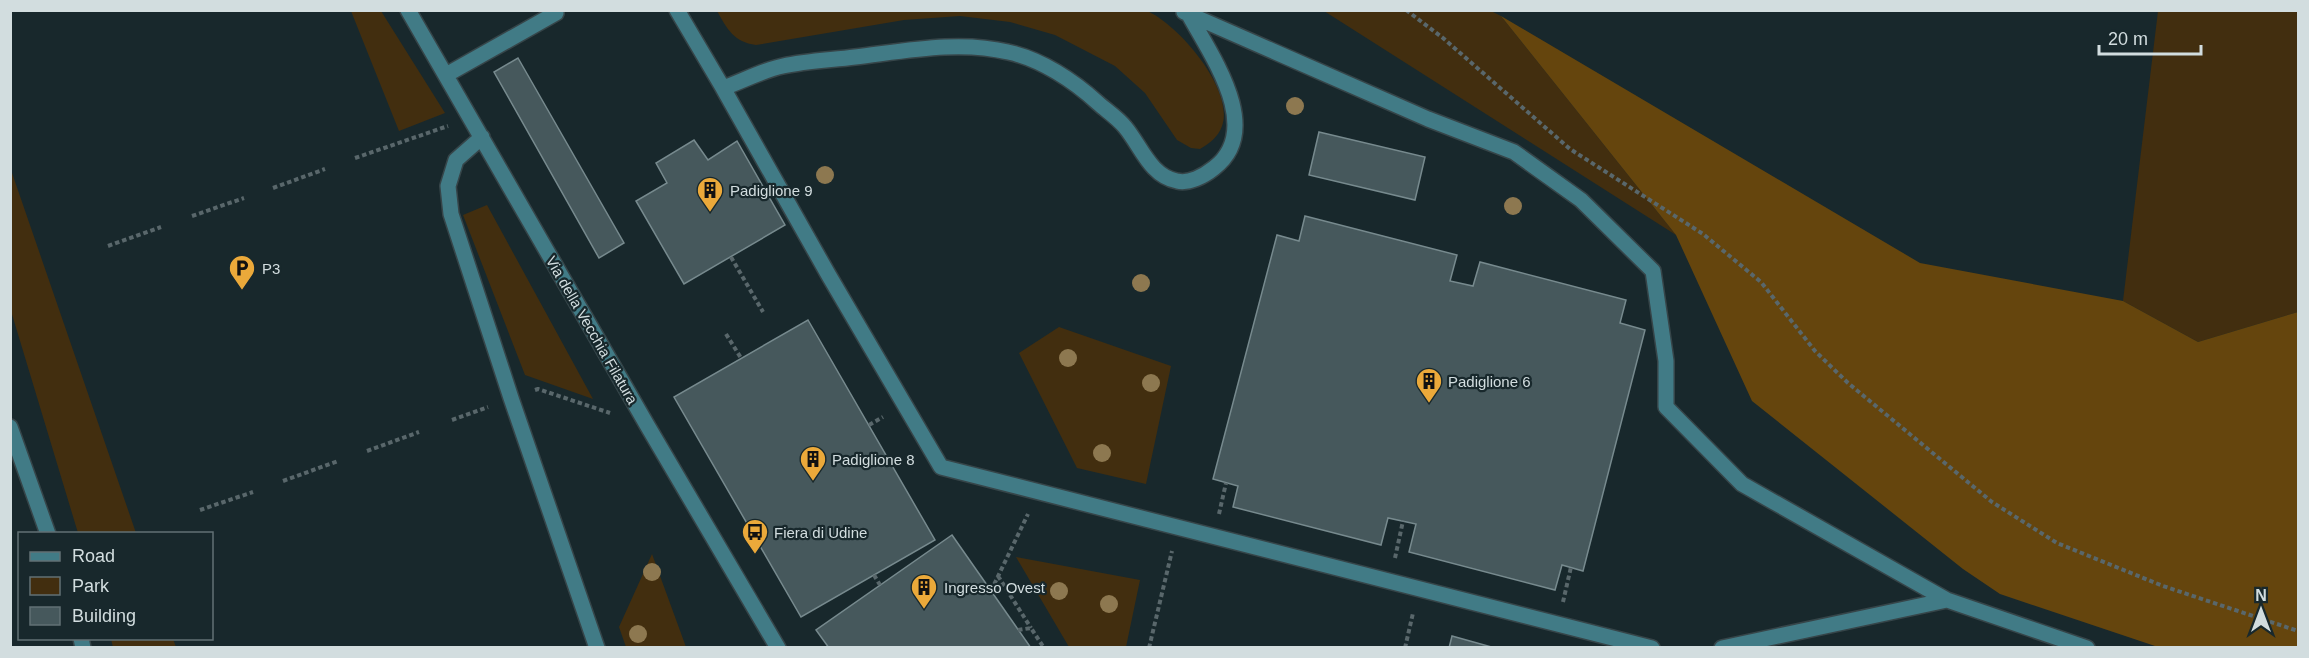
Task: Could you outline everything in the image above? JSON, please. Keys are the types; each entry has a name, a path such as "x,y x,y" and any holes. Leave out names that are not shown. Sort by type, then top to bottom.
{"street":[{"name":"Via della Vecchia Filatura","path":"408,10 778,648"},
{"path":"677,10 941,467 1652,648"},
{"path":"446,75 556,11"},
{"path":"723,88 782,66 944,48 980,47 1010,52 1063,75 1125,126 1157,173 1180,182 1191,180 1216,167 1225,157 1233,142 1234,117 1230,91 1185,12"},
{"path":"1185,12 1428,119 1514,152 1581,200 1653,270 1666,361 1666,407 1742,484 1947,600 2087,648"},
{"path":"482,137 456,160 448,186 451,214 597,648"},
{"path":"10,427 47,532"},
{"path":"1722,648 1947,600"}],"path":[{"path":"1406,10 1443,38 1570,149 1703,234 1761,282 1815,351 1848,382 1992,502 2057,543 2163,586 2298,631"},
{"path":"355,158 471,117"},
{"path":"273,188 325,169"},
{"path":"192,216 244,198"},
{"path":"108,246 161,227"},
{"path":"731,257 762,312"},
{"path":"726,334 741,358"},
{"path":"531,391 538,389 647,425"},
{"path":"452,420 494,405"},
{"path":"367,451 419,432"},
{"path":"283,481 338,461"},
{"path":"200,510 253,492"},
{"path":"991,591 1039,492"},
{"path":"1390,581 1402,521"},
{"path":"1149,648 1178,527"},
{"path":"1559,624 1571,567"},
{"path":"874,575 880,585"},
{"path":"998,576 1044,648"},
{"path":"1405,648 1419,588"},
{"path":"1018,630 1031,628"}],"green space":[{"path":"1489,10 1501,16 1676,235 1324,11"},
{"path":"351,11 381,11 445,113 399,131"},
{"path":"717,11 1147,11 1174,29 1201,60 1220,95 1224,111 1222,126 1216,137 1200,149 1191,148 1177,140 1145,93 1115,66 1055,35 1010,22 960,16 904,20 756,45 737,38 728,29"},
{"path":"2158,11 2298,11 2298,312 2198,342 2123,301"},
{"path":"10,170 136,532 78,532 11,311"},
{"path":"487,205 593,399 525,375 463,215"},
{"path":"1059,327 1171,366 1146,484 1077,468 1019,353"},
{"path":"652,554 686,647 626,647 619,627"},
{"path":"1016,557 1140,580 1126,647 1069,647"},
{"path":"111,640 173,640 176,647 113,647"}],"shaded area":[{"path":"1501,16 1920,263 2123,301 2198,342 2298,312 2298,647 2158,647 2000,594 1963,569 1752,401 1676,235"}],"building":[{"path":"518,58 624,243 599,258 494,72"},
{"path":"1319,132 1425,157 1415,200 1309,175"},
{"name":"Padiglione 9","path":"694,140 708,160 737,141 785,225 684,284 636,201 667,183 656,163"},
{"name":"Padiglione 6","path":"1305,216 1457,255 1450,281 1473,286 1480,262 1626,300 1620,323 1645,330 1583,571 1562,565 1555,590 1409,552 1416,524 1388,518 1381,545 1233,507 1238,486 1213,479 1277,235 1299,241"},
{"name":"Padiglione 8","path":"808,320 935,540 801,617 674,397"},
{"name":"Ingresso Ovest","path":"952,535 1031,648 829,648 816,630"},
{"path":"1452,636 1495,648 1449,648"}],"place":[{"name":"Padiglione 9","path":"710,213"},
{"name":"P3","path":"242,291"},
{"name":"Padiglione 6","path":"1429,404"},
{"name":"Padiglione 8","path":"813,482"},
{"name":"Fiera di Udine","path":"755,555"},
{"name":"Ingresso Ovest","path":"924,610"}]}
